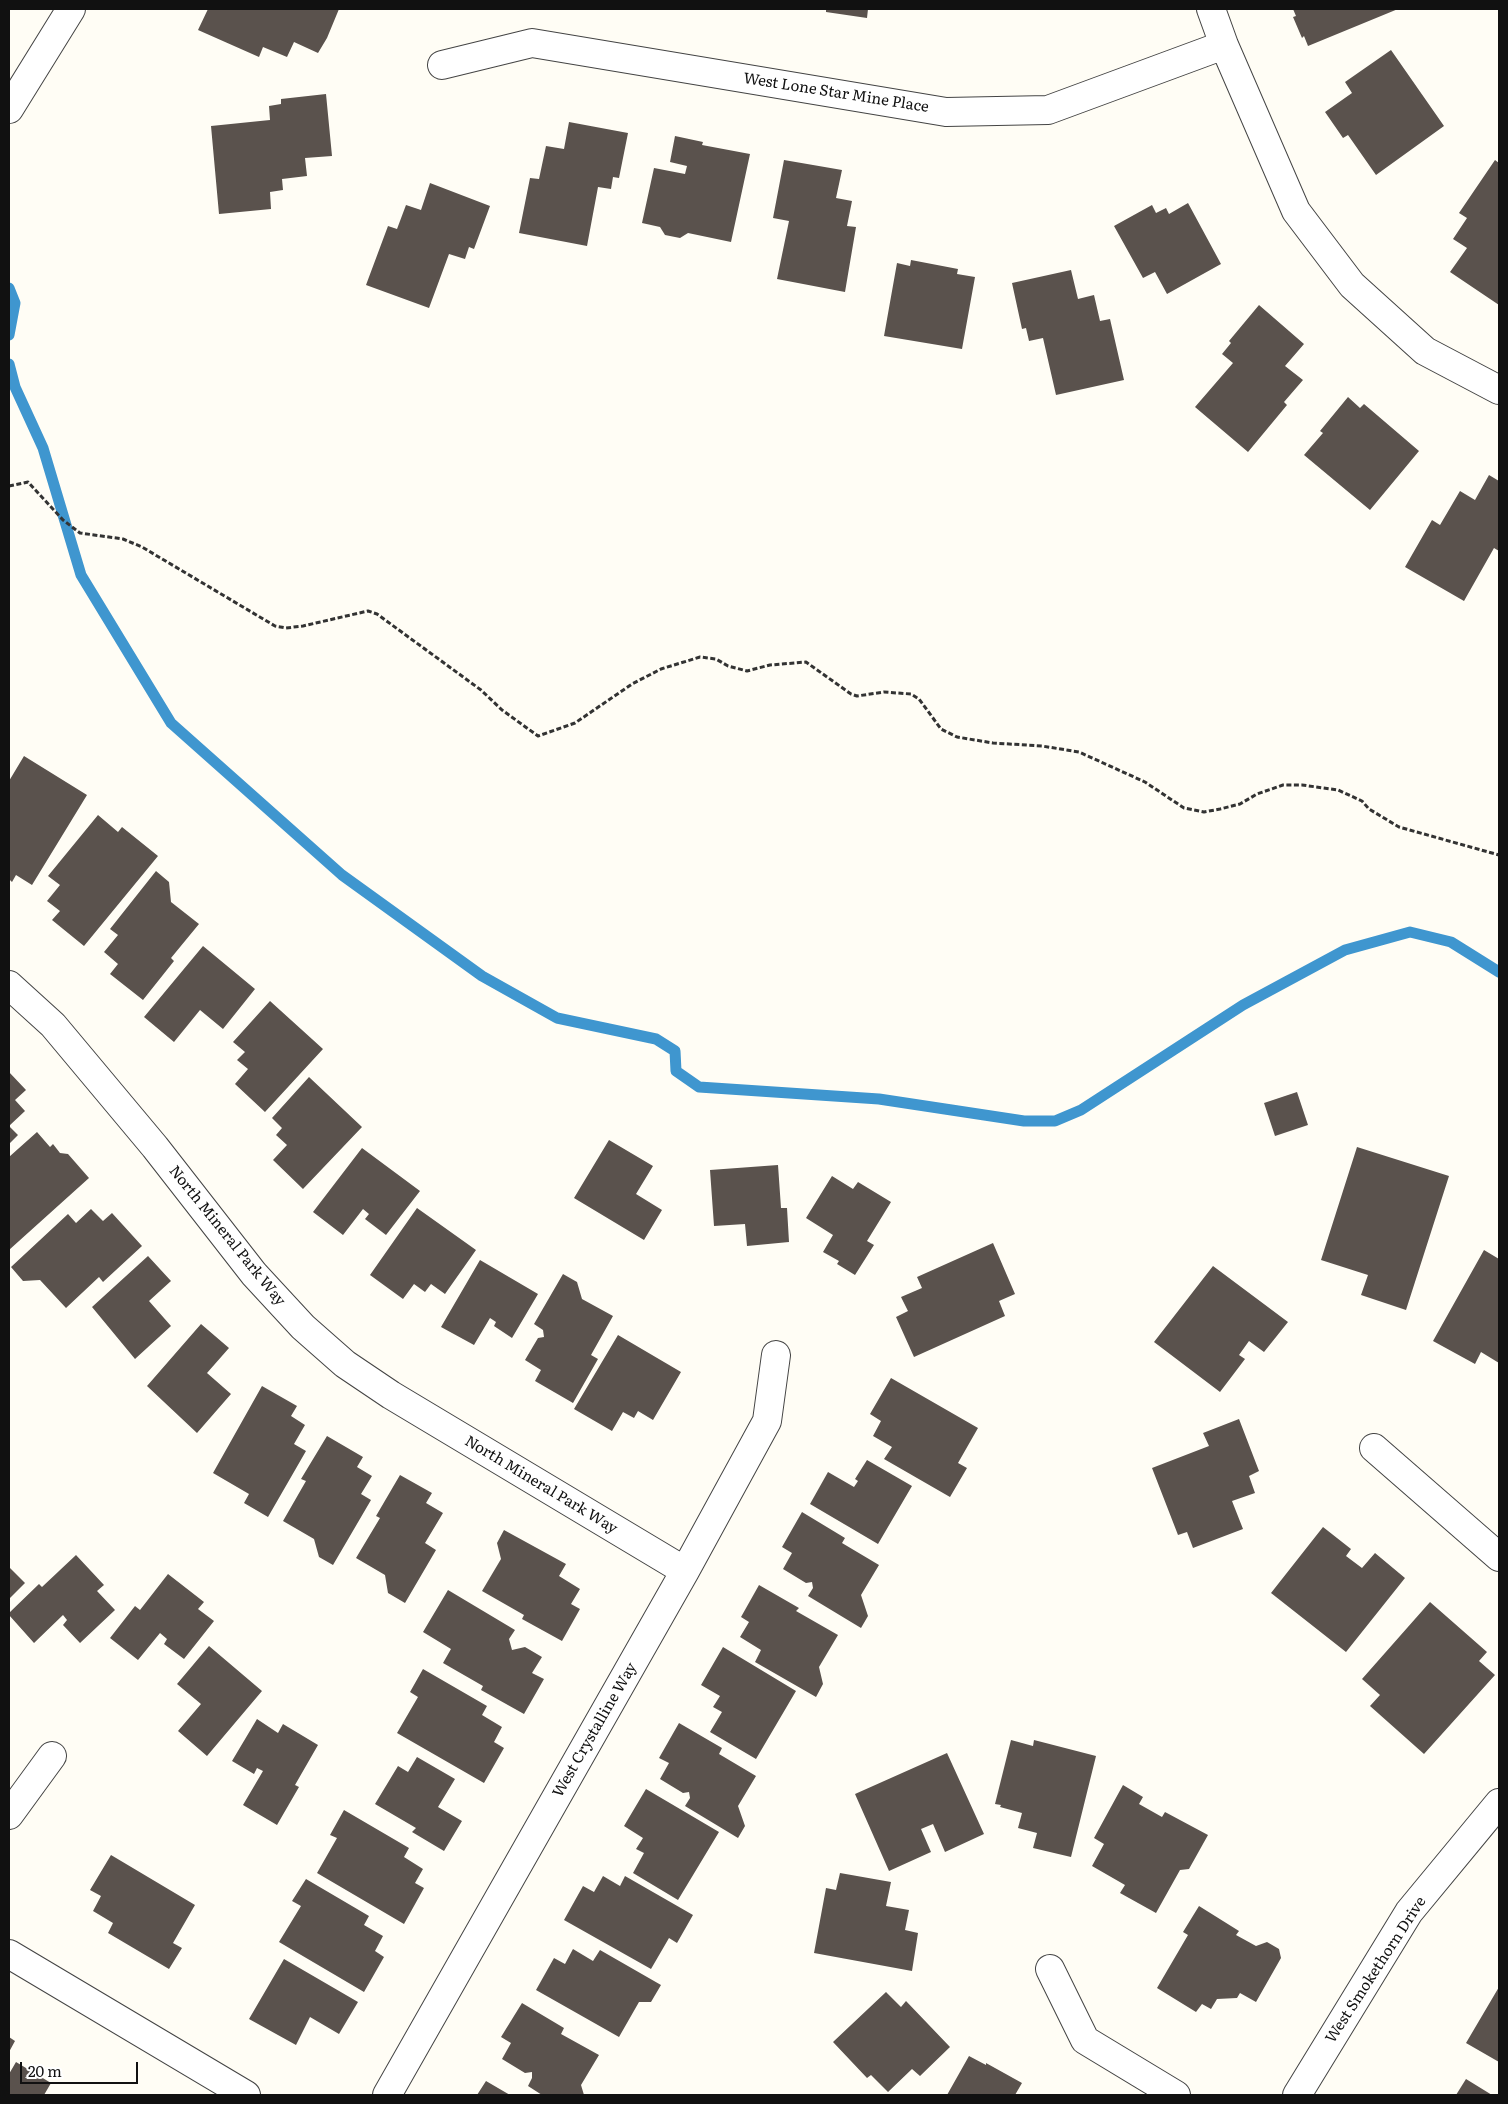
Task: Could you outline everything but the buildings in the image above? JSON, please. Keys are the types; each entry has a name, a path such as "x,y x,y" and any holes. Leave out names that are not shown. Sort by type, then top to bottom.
{"street":[{"path":"9,109 72,9"},
{"path":"1211,9 1224,45 1296,210 1352,285 1425,352 1499,390"},
{"name":"West Lone Star Mine Place","path":"442,65 532,43 946,112 1048,110 1224,45"},
{"name":"North Mineral Park Way","path":"9,985 53,1024 97,1076 254,1274 303,1327 338,1358 391,1395 685,1571"},
{"name":"West Crystalline Way","path":"386,2095 685,1571 767,1421 776,1355"},
{"path":"1374,1448 1499,1556"},
{"path":"9,1815 52,1756"},
{"name":"West Smokethorn Drive","path":"1297,2095 1410,1912 1499,1803"},
{"path":"9,1954 246,2095"},
{"path":"1050,1969 1085,2040 1176,2095"}],"path":[{"path":"9,486 28,482 63,520 80,533 123,539 142,547 275,626 286,628 303,626 368,611 377,614 481,690 502,710 538,736 575,723 632,684 661,669 700,657 716,659 728,666 747,671 770,665 806,662 851,694 857,696 884,692 911,694 919,699 941,729 957,737 993,743 1042,746 1079,752 1145,782 1184,808 1204,812 1220,809 1240,804 1256,794 1283,786 1302,785 1338,790 1362,801 1370,809 1399,827 1499,855"}],"waterway":[{"path":"9,288 15,303 9,335"},
{"path":"9,364 15,387 43,448 81,575 171,723 342,875 482,976 557,1018 656,1039 675,1051 676,1071 699,1087 879,1099 1024,1121 1055,1121 1081,1110 1243,1005 1345,950 1410,932 1451,942 1499,972"}]}
